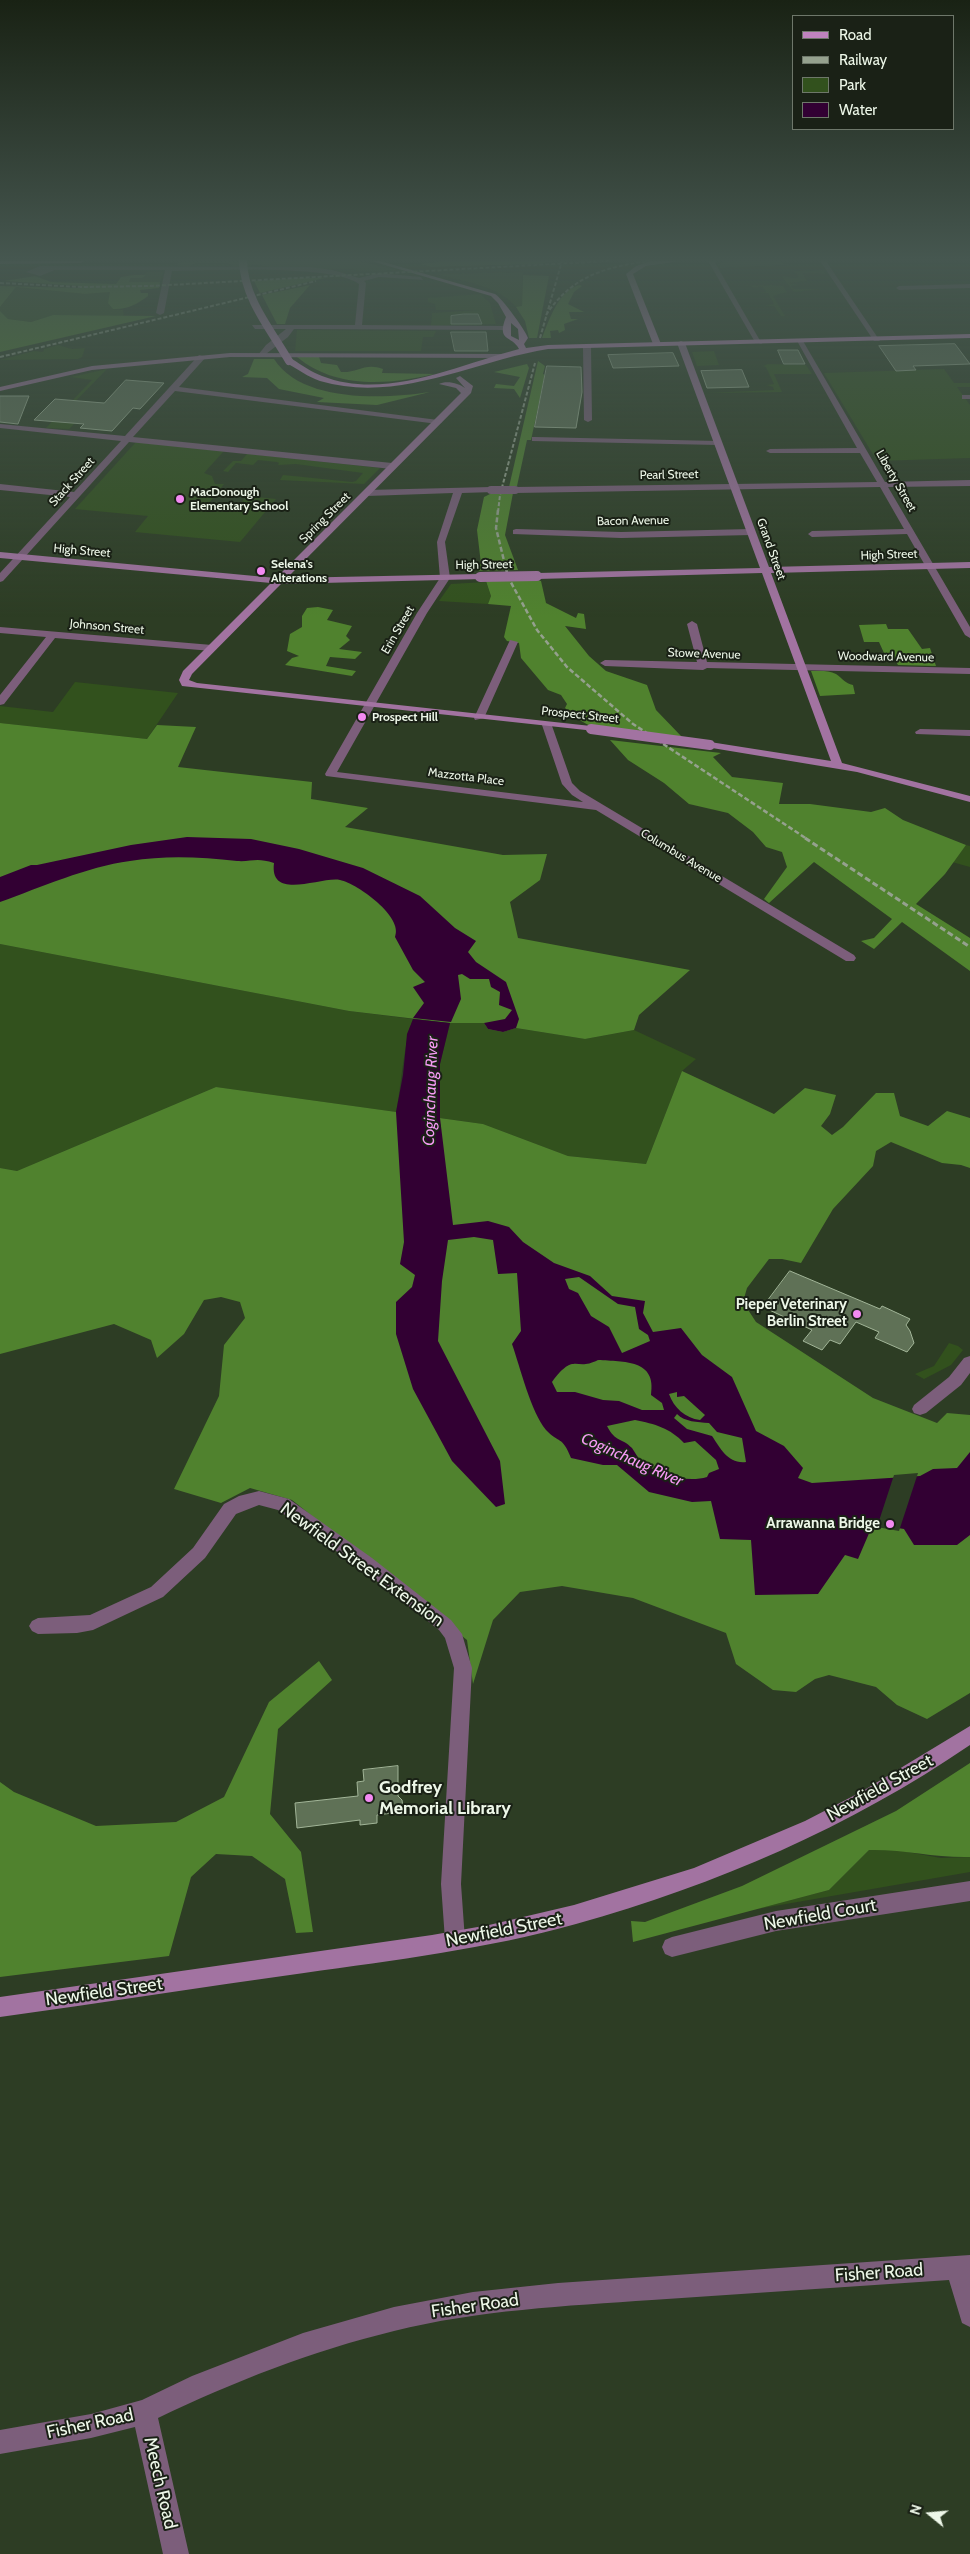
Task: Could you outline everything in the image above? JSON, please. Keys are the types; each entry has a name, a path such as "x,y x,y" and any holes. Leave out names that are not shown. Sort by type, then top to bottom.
{"highway":[{"path":"311,380 340,389 389,392 430,387 454,380"},
{"path":"327,380 375,386 426,380"}],"street":[{"path":"0,389 39,380"},
{"name":"Stack Street","path":"0,579 182,380"},
{"path":"443,384 458,386 465,393 469,388 462,380"},
{"path":"585,380 588,420"},
{"name":"Grand Street","path":"695,380 837,764"},
{"name":"Liberty Street","path":"822,380 970,635"},
{"path":"174,389 438,422"},
{"name":"Spring Street","path":"185,682 187,673 368,493 392,466 465,393"},
{"path":"0,426 392,466"},
{"path":"535,439 718,443"},
{"path":"770,451 863,450"},
{"name":"Pearl Street","path":"368,493 970,483"},
{"path":"0,487 77,495"},
{"path":"446,578 441,542 458,492"},
{"path":"812,534 910,531"},
{"name":"Bacon Avenue","path":"516,532 621,534 751,532"},
{"name":"High Street","path":"0,555 279,582 970,565"},
{"name":"Erin Street","path":"330,774 422,613 446,578"},
{"path":"692,624 703,666"},
{"name":"Johnson Street","path":"0,630 212,648"},
{"path":"0,702 53,634"},
{"path":"479,718 513,642"},
{"name":"Stowe Avenue","path":"605,663 802,668"},
{"name":"Woodward Avenue","path":"802,668 970,671"},
{"name":"Prospect Street","path":"185,682 197,686 547,726 591,729 710,745 837,764 970,799"},
{"name":"Columbus Avenue","path":"547,726 567,784 576,793 850,958"},
{"path":"920,732 970,733"},
{"name":"Mazzotta Place","path":"330,774 598,807"},
{"path":"920,1409 950,1386 970,1362"},
{"name":"Newfield Street Extension","path":"38,1626 77,1625 93,1622 157,1592 199,1553 230,1509 245,1501 259,1498 283,1504 366,1563 445,1625 453,1634 461,1657 463,1678 458,1792 451,1884 455,1940"},
{"name":"Newfield Street","path":"0,2008 455,1940 515,1930 579,1914 654,1891 735,1860 857,1804 914,1771 970,1734"},
{"name":"Newfield Court","path":"672,1947 776,1921 970,1891"},
{"path":"964,2267 970,2315"},
{"name":"Fisher Road","path":"0,2442 91,2426 144,2412 201,2385 302,2345 394,2319 473,2304 558,2295 964,2267"},
{"name":"Meech Road","path":"144,2412 176,2554"}],"green space":[{"path":"92,380 96,380 60,417 78,420 69,429 46,428"},
{"path":"269,380 298,380 324,391 345,395 390,396 430,392 377,405 317,402 324,398 279,389"},
{"path":"352,380 397,380 381,382"},
{"path":"518,380 525,380 520,398 514,389 494,388 496,384 514,386"},
{"path":"534,380 544,380 531,440 527,440 517,486 509,487"},
{"path":"772,380 777,380 782,392 707,393 774,390 773,387 767,385 774,384"},
{"path":"828,380 952,380 954,383 970,383 970,387 957,387 970,405 970,458 877,461"},
{"name":"MacDonough Elementary School","path":"136,442 224,451 204,473 212,476 215,484 224,484 209,503 251,507 239,505 247,496 276,499 240,542 135,532 148,516 75,509"},
{"path":"241,453 380,468 364,484 280,480 283,475 352,482 356,481 363,473 296,464 278,465 279,463 277,462 258,460 253,465 236,463 228,472 223,471 233,461 241,461 247,454"},
{"path":"513,493 505,535 518,570 462,571 481,564 477,530 484,497 490,494"},
{"path":"486,581 541,581 546,603 576,618 578,613 584,614 586,629 565,626 589,656 606,671 647,685 656,710 682,737 590,726 576,718 565,708 567,704 561,695 548,690 521,658 519,643 507,641 504,637 511,606 488,604 491,596"},
{"path":"486,582 491,596 488,604 439,601 451,584"},
{"path":"318,607 333,610 327,620 352,626 346,636 350,640 339,649 362,652 355,659 330,657 326,666 356,671 352,676 285,665 292,658 299,656 287,651 290,634 302,627 302,616 307,608"},
{"path":"886,624 888,629 908,629 922,649 930,648 936,666 898,665 892,655 884,653 879,642 864,642 859,625"},
{"path":"811,671 827,671 836,674 853,685 855,694 820,696"},
{"path":"75,682 178,693 147,739 0,723 0,706 53,712"},
{"path":"0,723 147,739 157,725 196,727 178,767 312,782 311,799 368,808 345,827 503,855 547,854 540,880 510,902 518,938 690,970 639,1015 634,1030 585,1039 516,1028 503,1032 488,1029 484,1023 450,1023 349,1011 0,944"},
{"path":"610,740 721,753 713,757 732,777 783,783 779,804 810,804 871,812 885,808 903,820 966,845 945,874 916,904 970,938 970,971 902,922 874,949 861,941 874,938 892,919 814,862 769,903 764,899 787,867 782,852 766,847 753,832 728,813 689,804 664,783 628,760"},
{"path":"966,845 970,846 970,867 952,862"},
{"path":"0,944 349,1011 413,1019 405,1052 396,1112 216,1087 17,1171 0,1168"},
{"path":"450,1023 484,1023 503,1032 516,1028 585,1039 634,1030 696,1059 682,1071 646,1164 568,1156 483,1124 440,1118 440,1064"},
{"path":"682,1071 774,1114 805,1088 836,1095 830,1114 821,1126 832,1135 843,1127 876,1093 894,1093 900,1116 928,1126 947,1111 970,1118 970,1168 942,1163 891,1142 876,1151 873,1166 833,1209 801,1263 782,1259 769,1259 747,1288 743,1302 756,1322 873,1398 937,1423 947,1413 970,1415 970,1693 927,1719 897,1705 876,1687 829,1675 815,1679 796,1692 773,1690 736,1664 726,1633 633,1598 562,1586 520,1592 493,1620 473,1684 467,1640 292,1500 250,1488 221,1503 174,1489 219,1396 224,1345 245,1318 240,1302 221,1297 204,1300 184,1334 157,1358 151,1340 114,1324 0,1354 0,1168 17,1171 216,1087 483,1124 568,1156 646,1164"},
{"path":"949,1343 963,1350 951,1365 924,1379 915,1374 934,1366"},
{"path":"319,1661 332,1680 278,1729 270,1814 301,1852 313,1932 296,1933 285,1879 252,1856 216,1854 191,1877 169,1956 0,1977 0,1782 14,1792 96,1826 176,1822 224,1797 269,1702"},
{"path":"970,1763 970,1857 869,1850 829,1890 633,1942 631,1921 645,1922 742,1886 896,1811"},
{"path":"890,1849 941,1858 970,1857 970,1872 757,1909 829,1890 869,1850"}],"water":[{"path":"187,837 251,839 299,849 363,868 420,896 455,928 476,941 468,952 476,962 506,982 519,1019 516,1028 503,1032 488,1029 484,1023 505,1019 512,1010 499,1005 500,992 491,987 489,979 470,979 462,974 458,975 461,999 451,1022 413,1018 424,1003 413,987 425,982 413,970 395,937 396,929 393,920 378,902 357,888 340,880 298,885 280,882 275,875 274,863 268,861 184,857 130,861 81,873 0,902 0,877 31,865 131,845"},
{"name":"Coginchaug River","path":"413,1019 450,1023 440,1064 440,1118 453,1225 488,1221 509,1227 523,1242 554,1263 590,1276 612,1296 645,1301 643,1313 653,1332 681,1328 702,1355 732,1377 756,1431 784,1446 803,1468 798,1478 812,1483 920,1476 933,1469 957,1468 970,1452 970,1535 957,1545 914,1545 904,1529 873,1524 858,1559 845,1555 818,1594 755,1595 751,1540 720,1539 711,1501 692,1502 649,1492 617,1465 603,1465 571,1458 563,1443 546,1430 535,1412 512,1344 521,1331 517,1273 498,1274 493,1240 474,1237 448,1240 442,1281 438,1341 500,1461 505,1504 496,1507 452,1461 413,1389 396,1334 396,1302 412,1287 415,1275 400,1264 404,1242 396,1112 403,1075 407,1034","holes":["579,1277 618,1304 635,1307 639,1329 648,1335 650,1341 622,1353 609,1327 591,1316 578,1293 569,1289 565,1279","598,1360 628,1362 644,1369 652,1383 651,1395 662,1403 664,1410 642,1410 619,1401 603,1400 575,1392 557,1392 552,1382 566,1367","677,1392 677,1397 684,1396 705,1415 700,1420 685,1415 677,1408 669,1394","677,1414 687,1420 709,1423 717,1432 742,1438 746,1462 734,1461 726,1455 712,1436 687,1429 674,1418","635,1420 656,1425 668,1430 684,1443 695,1441 716,1460 719,1469 709,1473 707,1477 699,1479 664,1474 641,1461 632,1448 616,1438 607,1426"]}],"pier":[{"path":"918,1473 899,1531 877,1527 894,1475"}],"building":[{"path":"126,380 164,383 140,409 133,408 112,431 80,428 84,424 34,420 55,399 104,403"},
{"path":"544,380 582,380 582,392 576,428 535,427"},
{"path":"704,380 746,380 749,387 707,388"},
{"path":"0,396 29,396 18,424 0,422"},
{"name":"Pieper Veterinary Berlin Street","path":"790,1271 880,1309 882,1306 910,1319 906,1325 914,1343 907,1352 875,1338 879,1332 856,1322 840,1344 830,1340 822,1350 803,1341 812,1330 763,1307"},
{"name":"Godfrey Memorial Library","path":"398,1766 398,1796 402,1800 403,1808 400,1812 377,1815 377,1823 360,1825 360,1820 297,1828 295,1803 358,1796 357,1782 364,1781 363,1770"}],"railway":[{"path":"498,512 500,495 530,380"},
{"path":"498,510 496,528 508,577 537,630 567,667 633,724 807,839"},
{"path":"805,838 970,947"}],"place":[{"name":"MacDonough Elementary School","path":"180,499"},
{"name":"Selena's Alterations","path":"261,571"},
{"name":"Prospect Hill","path":"362,717"},
{"name":"Pieper Veterinary Berlin Street","path":"857,1314"},
{"name":"Arrawanna Bridge","path":"890,1524"},
{"name":"Godfrey Memorial Library","path":"369,1798"}]}
